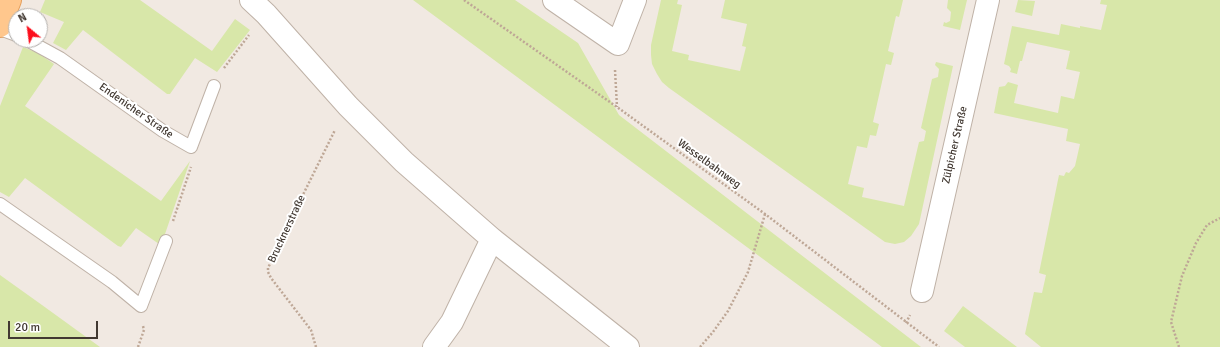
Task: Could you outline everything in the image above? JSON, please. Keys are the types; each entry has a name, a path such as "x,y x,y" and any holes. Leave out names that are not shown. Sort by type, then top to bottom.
{"main road":[{"path":"0,28 10,0"}],"street":[{"path":"554,0 618,44 635,0"},
{"name":"Zülpicher Straße","path":"922,291 988,0"},
{"path":"258,7 348,106 404,162 492,239 628,347"},
{"path":"434,347 452,322 492,239"}],"lane":[{"name":"Endenicher Straße","path":"42,48 60,58 163,131 190,147"},
{"path":"190,147 214,86"},
{"path":"0,204 112,282 141,306 166,241"}],"path":[{"name":"Wesselbahnweg","path":"464,0 617,107 765,214 939,347"},
{"path":"214,86 219,74 258,7"},
{"path":"617,107 614,57 618,44"},
{"name":"Brucknerstraße","path":"316,347 311,330 271,278 268,268 294,212 348,106"},
{"path":"166,241 193,161 190,147"},
{"path":"700,347 728,311 748,272 765,214"},
{"path":"1179,347 1171,322 1182,276 1196,243 1203,231 1207,225 1220,218"}],"green space":[{"path":"45,0 140,0 212,51 235,19 250,30 217,72 195,58 170,94 167,94 83,30 66,50 53,43 64,22 48,15 48,8 42,8"},
{"path":"413,0 515,0 578,43 619,115 921,347 882,347"},
{"path":"661,0 678,0 677,4 682,5 672,51 689,55 688,60 740,71 746,47 742,46 747,24 721,18 725,0 903,0 899,17 896,16 888,51 894,53 891,65 886,64 873,122 879,124 876,136 870,135 867,148 857,146 848,184 864,188 862,197 904,206 919,142 924,141 926,131 921,128 932,79 938,77 939,69 935,65 936,62 953,66 919,224 911,236 904,242 895,244 885,242 662,82 652,64 651,55 651,45"},
{"path":"948,0 967,0 960,30 943,26 944,22 946,23 950,21 951,12 947,8"},
{"path":"1018,0 1035,1 1032,16 1015,12"},
{"path":"1101,0 1220,0 1220,347 1041,347 1025,334 1034,292 1042,293 1046,275 1039,273 1059,175 1064,176 1066,172 1069,173 1075,166 1080,144 1066,141 1068,129 994,113 999,87 1005,86 1008,82 1018,85 1014,103 1058,113 1061,96 1074,99 1080,72 1066,69 1070,51 1027,42 1017,74 1010,72 1011,69 1009,66 1004,64 1012,26 1059,35 1061,24 1101,30 1107,5 1100,4"},
{"path":"23,48 26,48 38,53 54,64 25,106 161,201 190,161 165,234 159,244 136,228 121,247 118,246 25,178 9,197 0,192 0,106"},
{"path":"0,275 42,305 100,347 0,347"},
{"path":"963,306 1017,347 965,347 944,331"}]}
